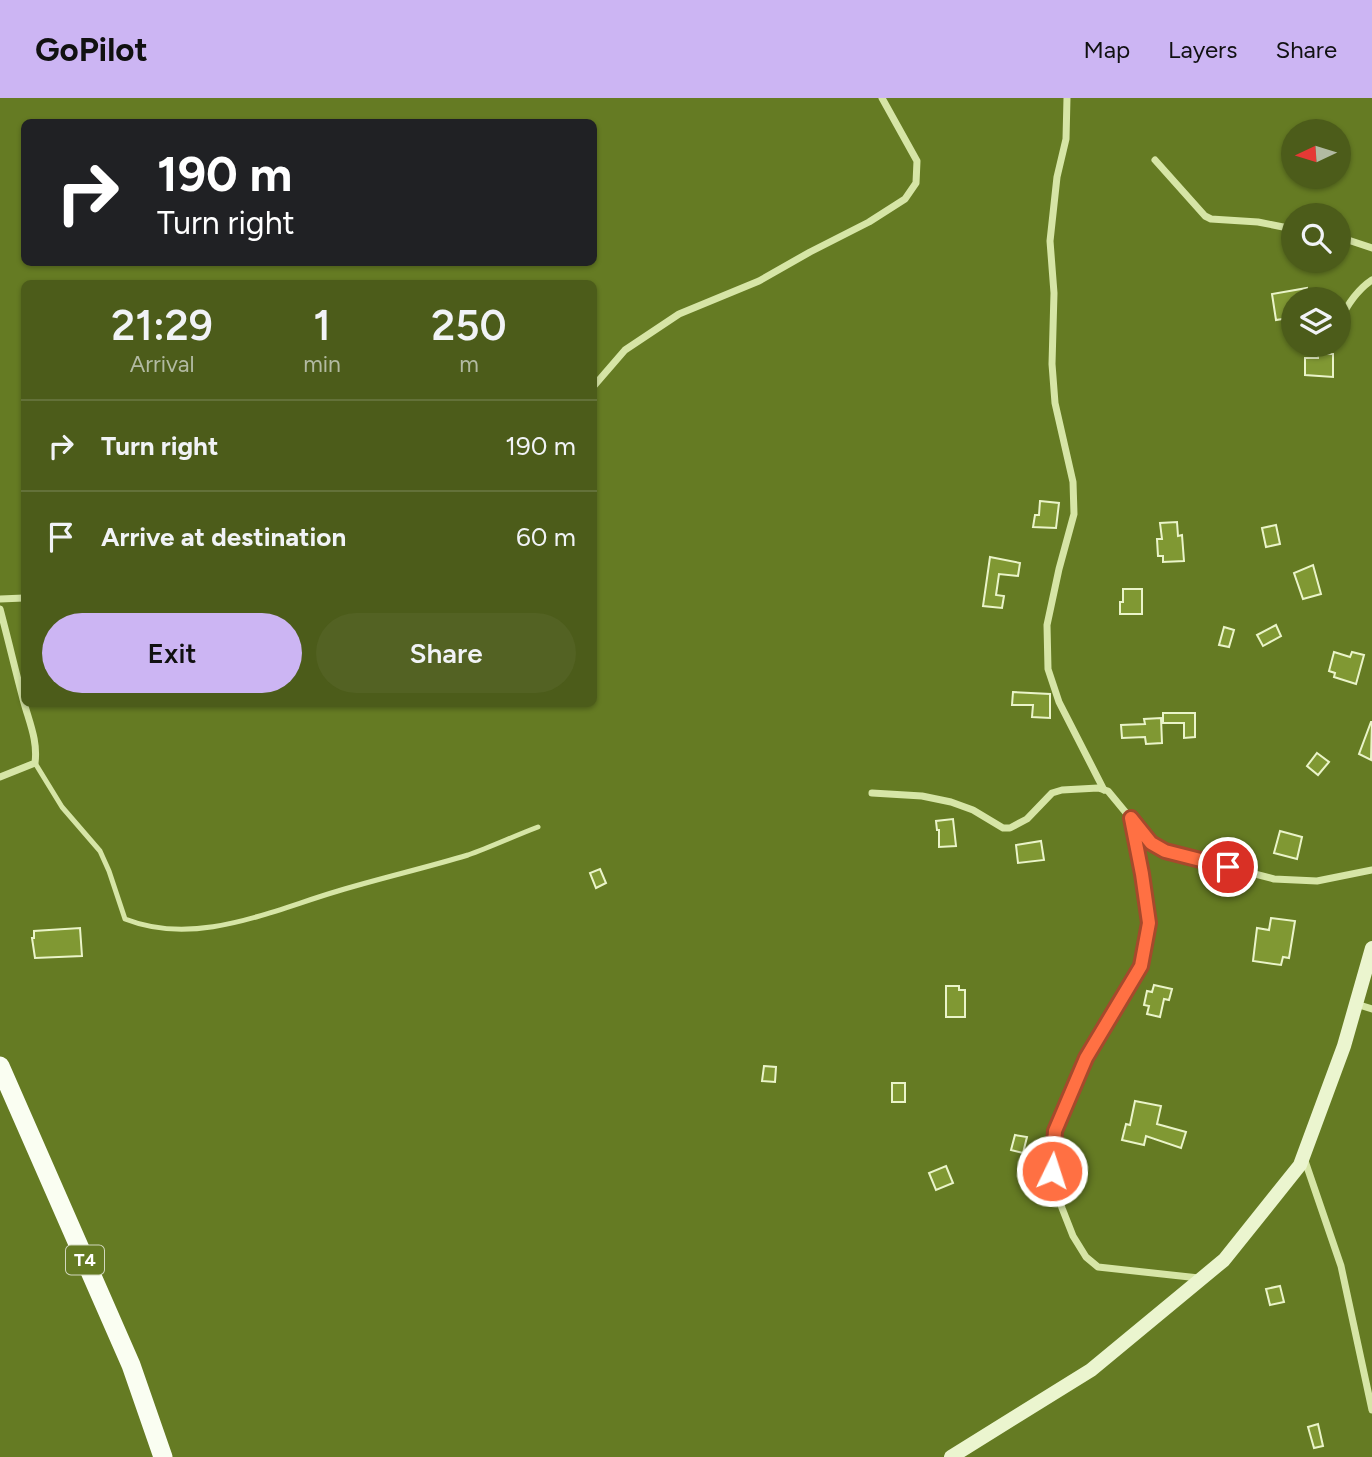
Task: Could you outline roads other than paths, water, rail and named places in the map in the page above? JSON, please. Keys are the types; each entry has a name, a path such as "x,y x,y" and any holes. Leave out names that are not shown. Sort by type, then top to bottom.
{"highway":[{"name":"T4","path":"0,1066 131,1365 163,1457"}],"main road":[{"path":"951,1457 1091,1370 1224,1260 1300,1165 1345,1046 1372,948"}],"street":[{"path":"597,382 625,350 679,314 759,281 869,222 905,199 916,183 917,161 882,98"},
{"path":"1067,98 1066,139 1056,177 1050,242 1054,293 1052,364 1055,403 1073,482 1074,514 1047,625 1048,669 1059,702 1104,790"},
{"path":"1155,160 1205,216 1281,227"},
{"path":"1351,241 1372,248"},
{"path":"1351,301 1372,280"},
{"path":"0,599 21,598"},
{"path":"0,608 21,690"},
{"path":"0,777 29,768 35,763 35,737 26,707"},
{"path":"872,793 922,796 951,802 973,810 1003,828 1010,828 1027,819 1052,793 1098,788 1108,791 1151,843 1165,851 1274,879 1317,881 1372,870"},
{"path":"1131,818 1149,923 1141,966 1081,1070 1055,1131 1052,1171 1073,1236 1086,1257 1098,1267 1202,1279"},
{"path":"1356,1004 1372,1009"},
{"path":"1304,1156 1341,1266 1372,1410"}],"lane":[{"path":"35,763 62,807 100,851 110,871 125,919 141,925 172,930 250,920 337,891 471,854 538,827"}]}
